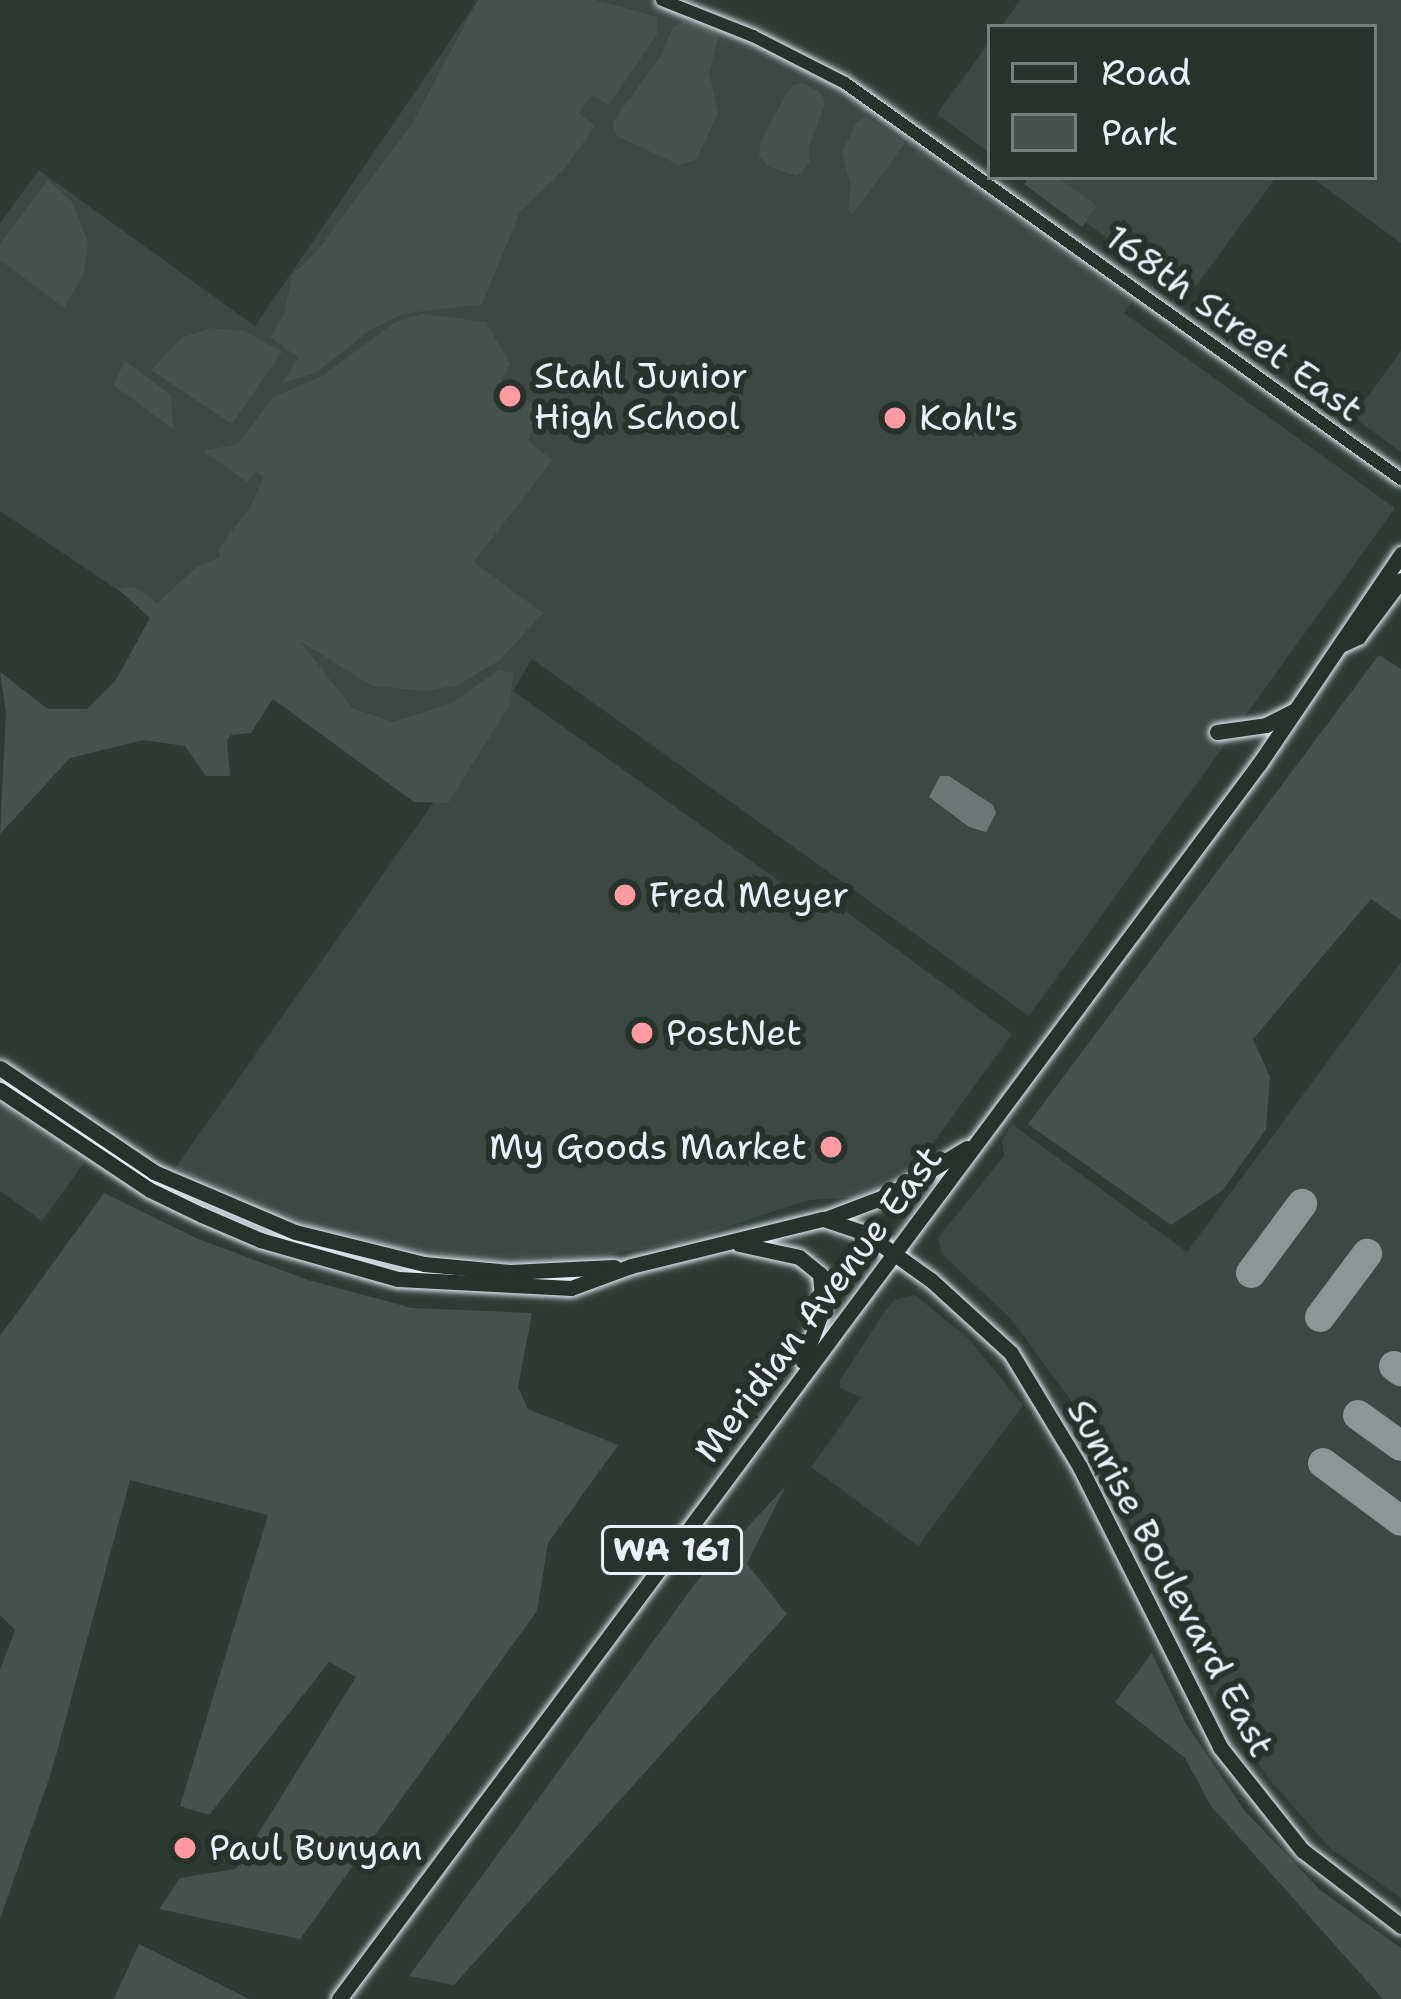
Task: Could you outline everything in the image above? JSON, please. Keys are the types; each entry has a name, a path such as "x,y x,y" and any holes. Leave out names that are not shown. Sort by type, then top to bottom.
{"main road":[{"name":"Meridian Avenue East","path":"339,1999 1298,708 1343,644 1346,628 1401,554"},
{"name":"Meridian Avenue East","path":"1343,644 1358,637 1401,580"},
{"path":"1217,733 1266,725 1298,708"},
{"path":"0,1068 154,1172 241,1214 407,1261 510,1272 631,1267"},
{"path":"0,1090 150,1190 260,1240 398,1279 464,1286 571,1288 631,1267 824,1219 889,1195 974,1143"},
{"name":"Sunrise Boulevard East","path":"824,1219 852,1226 893,1253 985,1326 1035,1387 1205,1720 1253,1793 1322,1868 1401,1926"},
{"path":"736,1243 800,1257 820,1274 823,1308 793,1386"},
{"path":"464,1286 556,1276 564,1271"}],"street":[{"name":"168th Street East","path":"662,0 753,36 845,82 1401,479"}],"shaded area":[{"path":"478,0 662,0 753,36 912,128 906,139 1132,301 1124,313 1395,508 1029,1016 532,659 513,691 796,893 834,903 1012,1034 908,1178 865,1197 809,1200 680,1242 582,1259 509,1263 405,1249 316,1228 175,1168 434,802 0,511 0,223 39,170 255,326"},
{"path":"1020,0 1401,0 1401,243 1315,180 1377,180 1377,24 1003,24"},
{"path":"987,45 987,151 937,114"},
{"path":"1027,180 1274,180 1188,297"},
{"path":"1401,351 1401,452 1353,417"},
{"path":"940,776 949,776 993,805 996,813 986,832 969,827 929,797"},
{"path":"1401,962 1401,1898 1331,1849 1272,1783 1223,1713 1070,1399 1011,1319 942,1254 938,1238 1004,1156 1002,1141 1012,1124 1187,1252"},
{"path":"0,1104 85,1162 42,1221 0,1191"},
{"path":"915,1295 968,1338 1023,1405 918,1546 811,1467 861,1397 840,1388 840,1380 894,1300"}],"green space":[{"path":"478,0 595,0 658,17 657,34 609,105 592,95 579,113 595,126 565,168 520,212 482,304 402,314 370,330 317,372 281,384 299,358 270,337 284,315 292,275 316,253 413,122"},
{"path":"685,21 719,35 709,73 718,113 696,160 679,165 617,136 612,123 660,57 673,27"},
{"path":"803,83 822,94 825,104 809,147 810,162 797,176 769,167 759,156 761,141 785,96 793,85"},
{"path":"866,117 905,143 853,214 848,212 851,188 842,152 857,122"},
{"path":"48,180 72,202 88,242 84,273 64,308 0,260 0,244"},
{"path":"1027,180 1061,180 1097,206 1082,227 1024,184"},
{"path":"423,314 486,322 510,364 501,379 541,410 528,441 552,460 474,562 543,613 500,660 458,685 426,691 372,686 300,641 352,708 393,722 450,704 499,670 514,673 509,706 448,803 414,802 273,699 251,733 231,735 227,741 230,776 206,776 185,746 144,740 70,758 0,834 6,713 0,672 48,709 87,709 116,680 150,618 118,589 135,587 157,603 197,567 220,557 219,548 250,507 264,477 256,471 247,482 203,451 238,444 273,397 322,376 395,322"},
{"path":"211,328 245,331 282,352 232,424 151,370 181,338"},
{"path":"125,361 171,395 173,429 113,385"},
{"path":"1379,655 1401,669 1401,920 1371,899 1253,1039 1270,1077 1266,1129 1223,1190 1171,1225 1028,1124"},
{"path":"104,1193 198,1239 308,1280 412,1308 532,1313 518,1387 528,1409 618,1445 548,1543 537,1611 300,1939 159,1909 180,1878 236,1869 356,1677 329,1662 209,1815 180,1806 268,1515 130,1480 52,1770 0,1919 0,1670 15,1630 0,1615 0,1336"},
{"path":"785,1487 747,1564 787,1614 454,1985 409,1976 697,1581"},
{"path":"1152,1653 1186,1724 1245,1811 1320,1890 1401,1948 1401,1999 1383,1999 1211,1806 1185,1758 1115,1702"},
{"path":"139,1944 249,1999 114,1999"}],"taxiway":[{"path":"1251,1273 1302,1204"},
{"path":"1320,1317 1367,1254"},
{"path":"1394,1366 1401,1371"},
{"path":"1358,1415 1401,1446"},
{"path":"1323,1463 1401,1521"}],"place":[{"name":"Stahl Junior High School","path":"510,396"},
{"name":"Kohl's","path":"895,418"},
{"name":"Fred Meyer","path":"625,895"},
{"name":"PostNet","path":"642,1033"},
{"name":"My Goods Market","path":"831,1147"},
{"name":"Paul Bunyan","path":"185,1848"}]}
